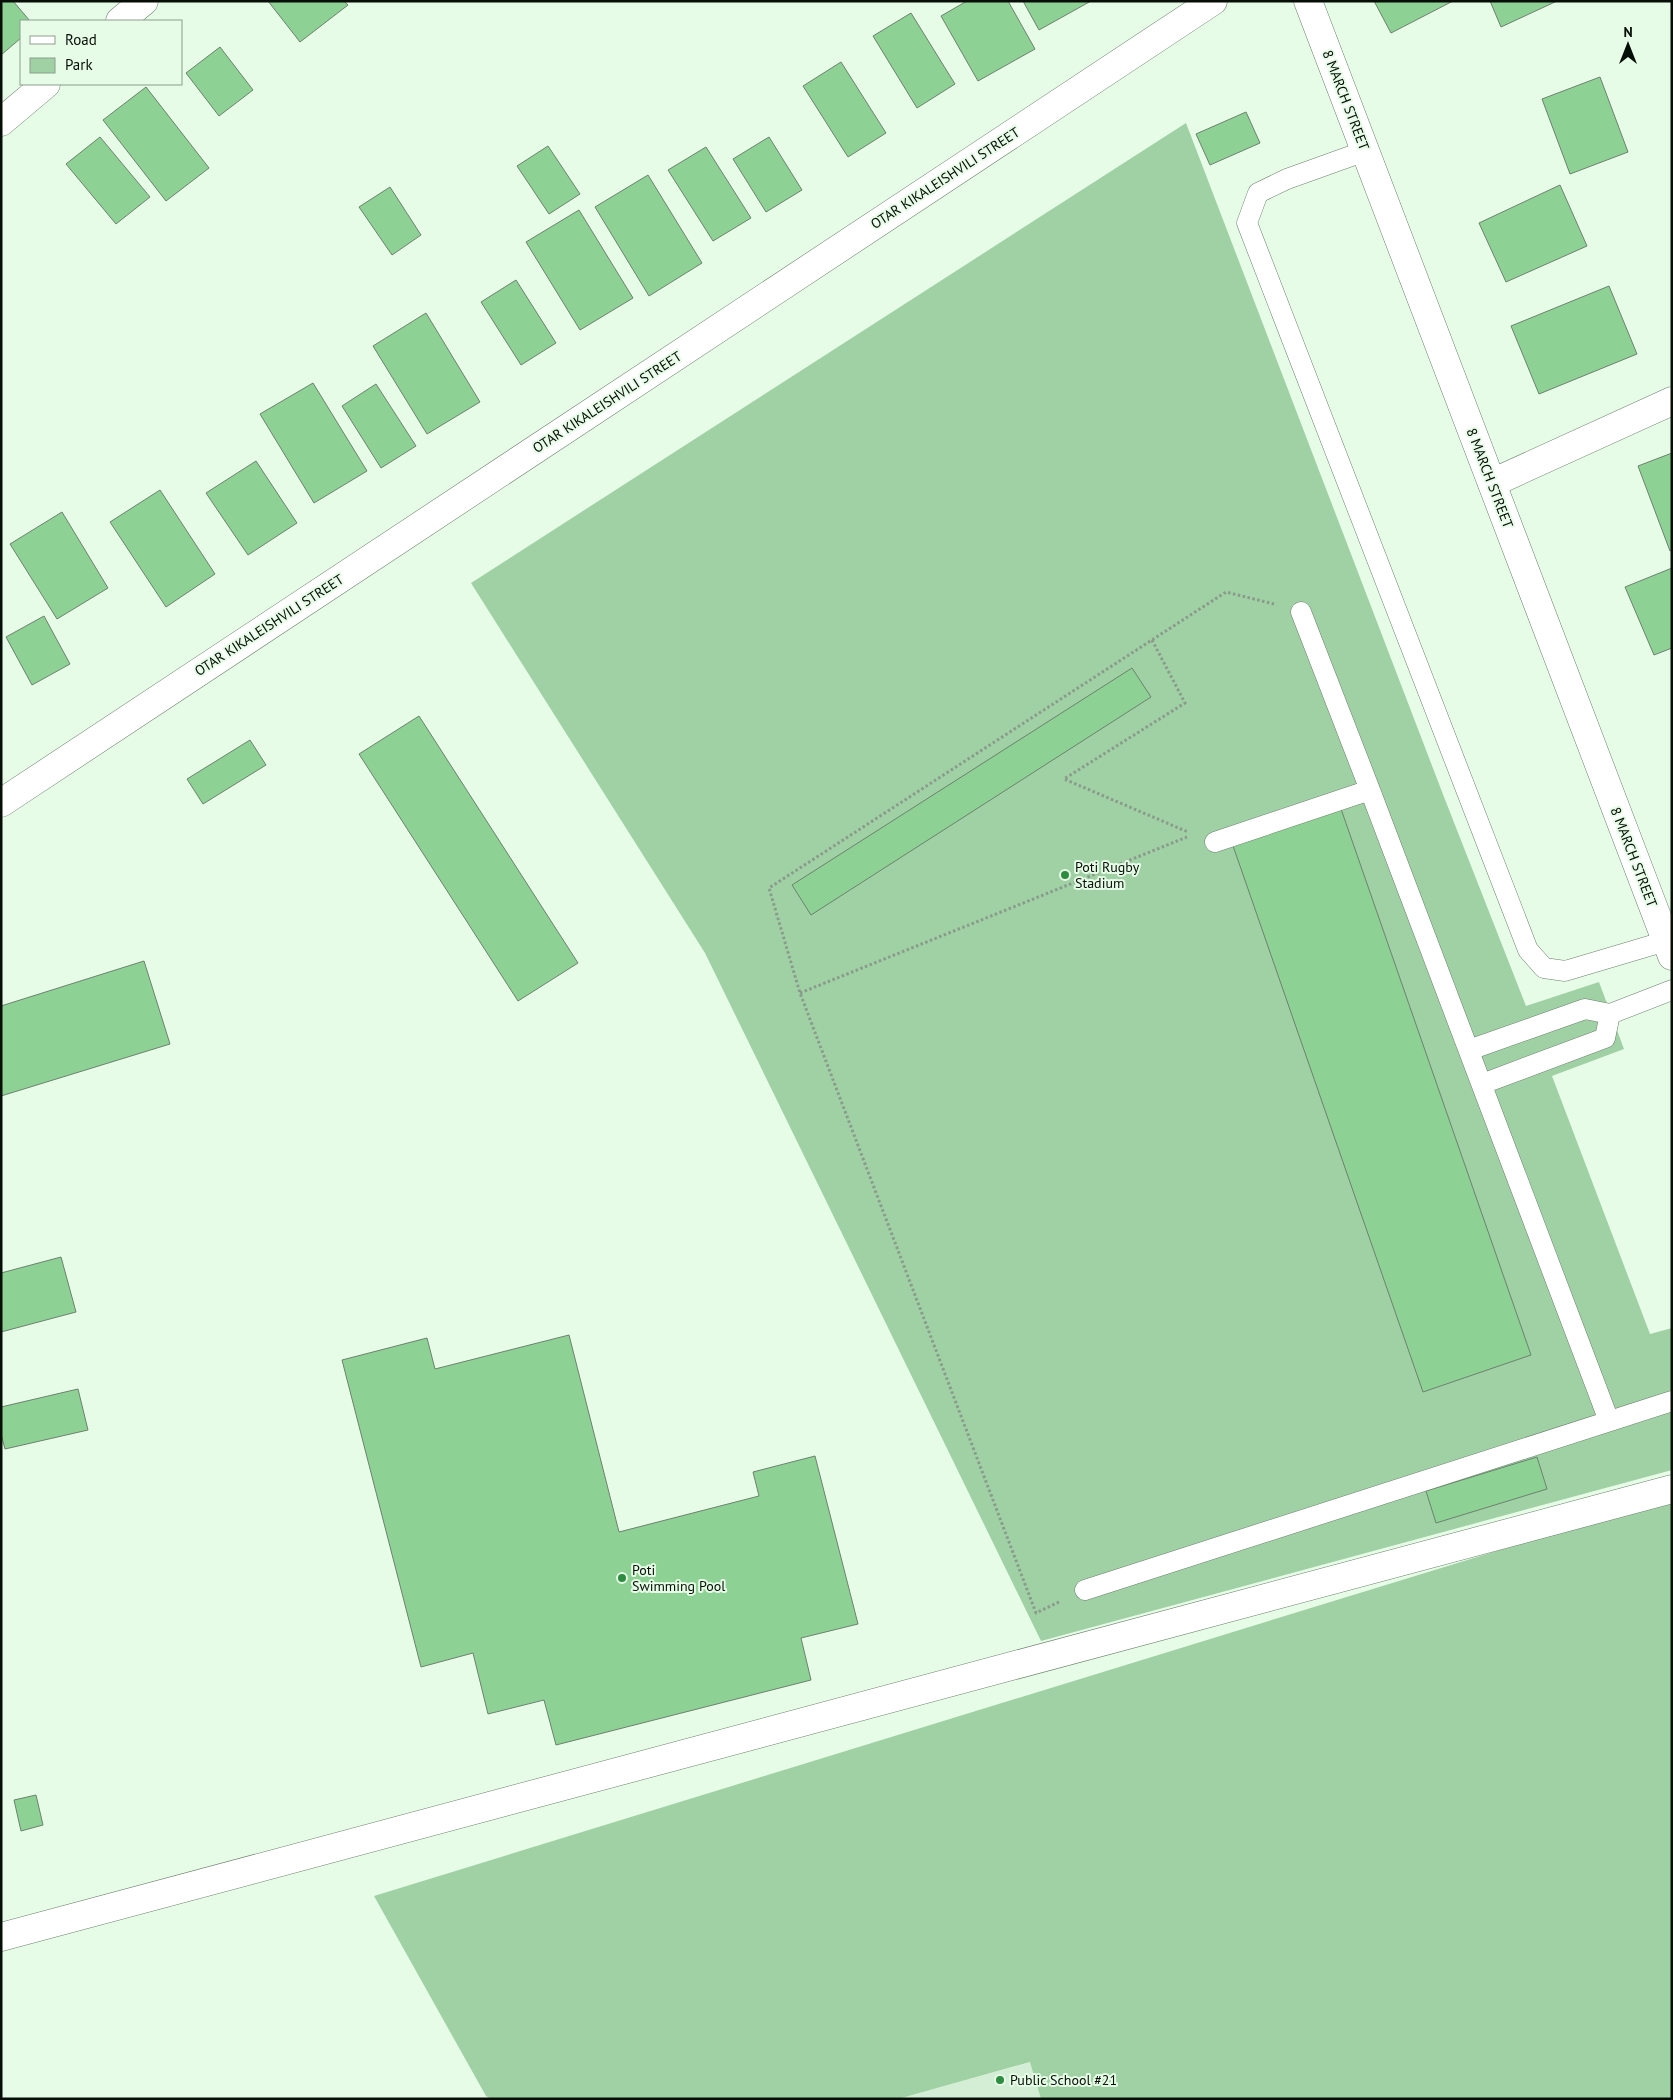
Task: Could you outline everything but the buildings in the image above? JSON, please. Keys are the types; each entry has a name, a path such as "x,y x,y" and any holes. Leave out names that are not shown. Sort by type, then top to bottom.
{"main road":[{"path":"121,20 144,1"},
{"name":"OTAR KIKALEISHVILI STREET","path":"1,802 1213,1"},
{"name":"8 MARCH STREET","path":"1308,1 1669,948"},
{"path":"1,122 45,85"},
{"path":"1492,483 1672,401"},
{"path":"1,1937 1672,1490"}],"lane":[{"path":"1365,151 1287,179 1258,193 1247,223 1250,232 1528,950 1544,968 1565,971 1669,948"},
{"path":"1301,612 1610,1421"},
{"path":"1216,842 1370,790"},
{"path":"1469,1050 1585,1009 1610,1014 1672,990"},
{"path":"1482,1084 1605,1038 1610,1014"},
{"path":"1085,1590 1672,1401"}],"path":[{"path":"1085,1590 1036,1613 800,992 769,888 1226,592 1301,612"},
{"path":"800,992 1193,834 1064,779 1185,703 1152,640"}],"shaded area":[{"name":"Public School #21","path":"1031,2062 1041,2099 898,2099"}],"green space":[{"name":"Poti Rugby Stadium","path":"1186,123 1526,1006 1599,982 1624,1049 1552,1076 1650,1334 1672,1328 1672,1470 1041,1641 705,953 471,583"},
{"path":"1672,1497 1672,2099 1041,2099 1030,2062 898,2099 491,2099 486,2096 374,1896"}],"place":[{"name":"Poti Rugby Stadium","path":"1065,875"},
{"name":"Poti Swimming Pool","path":"622,1578"},
{"name":"Public School #21","path":"1000,2080"}]}
